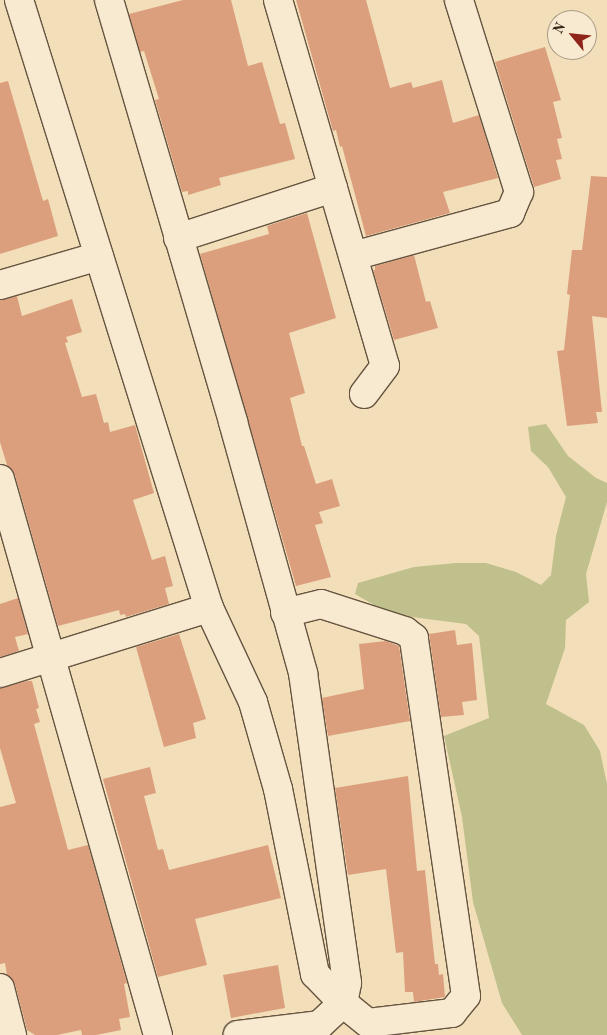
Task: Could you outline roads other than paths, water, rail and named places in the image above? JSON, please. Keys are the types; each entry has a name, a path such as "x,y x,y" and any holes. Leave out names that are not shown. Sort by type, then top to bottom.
{"street":[{"path":"19,0 209,608 253,702 278,788 315,974 342,1003 372,1029 452,1013 466,996 414,638 405,630 322,604 286,613"},
{"path":"109,0 233,422 303,673 347,983 342,1003 319,1025 238,1035"},
{"path":"278,0 385,366 364,394"},
{"path":"353,256 510,213 520,192 459,0"},
{"path":"178,238 333,188"},
{"path":"0,285 99,256"},
{"path":"0,479 158,1035"},
{"path":"0,673 209,608"},
{"path":"0,988 12,1035"}]}
